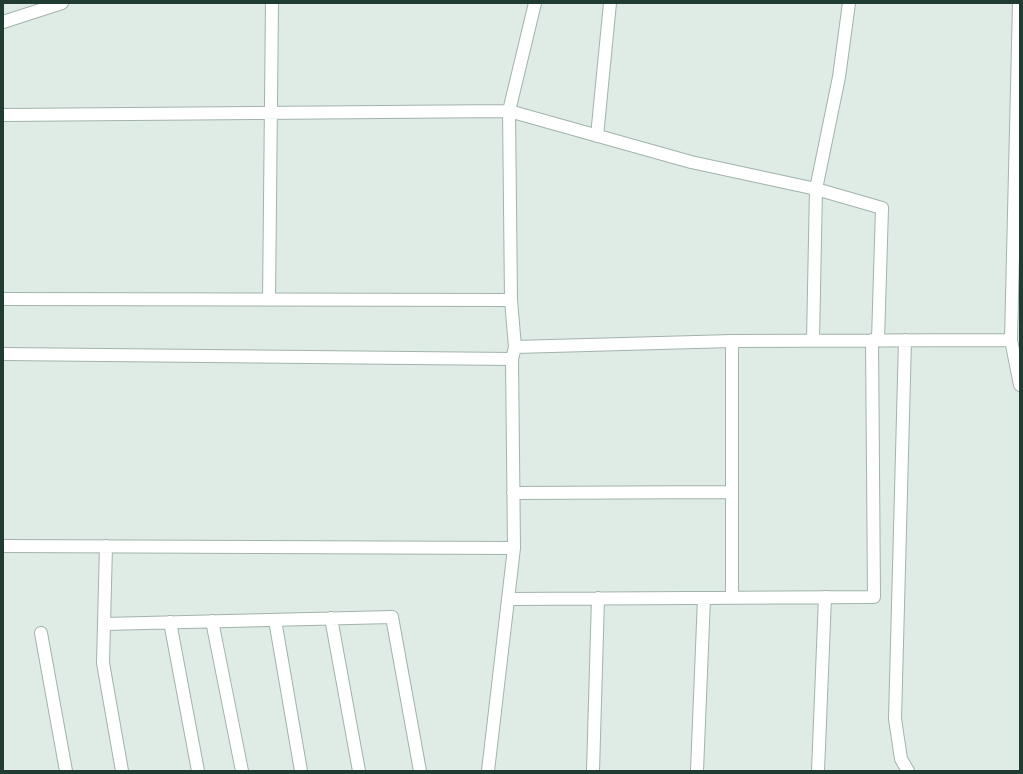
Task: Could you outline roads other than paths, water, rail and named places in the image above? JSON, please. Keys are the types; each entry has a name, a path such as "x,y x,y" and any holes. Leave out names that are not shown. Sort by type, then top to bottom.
{"street":[{"path":"3,22 62,3"},
{"path":"269,300 272,3"},
{"path":"488,771 514,548 512,359 515,347 511,300 508,111 535,3"},
{"path":"597,136 610,3"},
{"path":"813,340 816,189 839,77 849,3"},
{"path":"1019,3 1011,340 1020,385"},
{"path":"3,115 508,111 691,162 816,189 882,208 875,340 874,597 508,599"},
{"path":"3,299 511,300"},
{"path":"515,347 732,340 1011,340"},
{"path":"732,340 732,598"},
{"path":"905,340 895,719 901,759 908,771"},
{"path":"3,354 512,359"},
{"path":"513,492 732,492"},
{"path":"3,546 514,548"},
{"path":"106,546 103,663 122,771"},
{"path":"818,771 824,597"},
{"path":"593,771 598,598"},
{"path":"697,771 704,598"},
{"path":"104,624 392,617 420,771"},
{"path":"331,618 359,771"},
{"path":"275,620 301,771"},
{"path":"212,621 242,771"},
{"path":"170,622 198,771"},
{"path":"41,633 66,771"}]}
